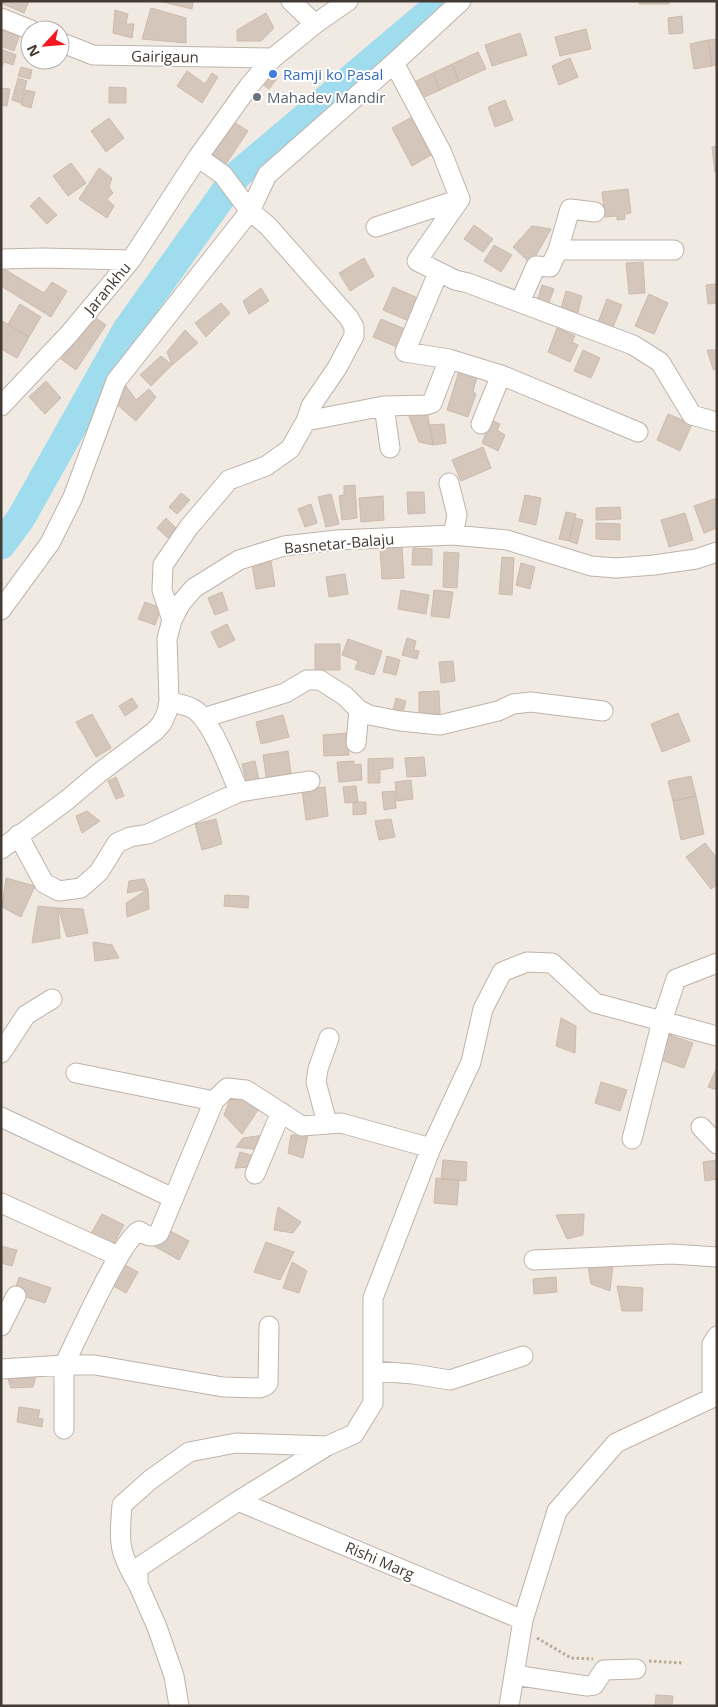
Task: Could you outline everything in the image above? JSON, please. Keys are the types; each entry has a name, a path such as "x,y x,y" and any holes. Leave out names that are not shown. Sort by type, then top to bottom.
{"street":[{"path":"291,1 315,24"},
{"name":"Jarankhu","path":"1,406 69,334 131,260 198,157 249,86 272,58 348,1"},
{"path":"1,610 50,543 73,497 116,381 245,204 267,176 461,1"},
{"path":"1,18 20,26"},
{"name":"Gairigaun","path":"70,46 93,55 272,58"},
{"path":"394,63 442,153 460,199"},
{"path":"172,620 162,590 163,565 190,527 229,480 266,466 290,449 306,421 311,406 350,346 354,336 354,327 349,318 268,226 245,204 223,175 198,157"},
{"path":"376,227 460,199"},
{"path":"460,199 417,261 438,273 633,345 660,362 692,415 717,422"},
{"path":"520,302 536,266 550,267 558,250 570,209 595,212"},
{"path":"558,250 674,250"},
{"path":"1,259 131,260"},
{"path":"438,273 406,352 449,359 501,375 638,432"},
{"path":"306,421 384,406 426,405 432,403 449,359"},
{"path":"481,424 501,375"},
{"path":"384,406 390,448"},
{"path":"449,483 457,515 453,535"},
{"name":"Basnetar-Balaju","path":"1,849 67,800 99,773 155,731 162,723 169,701 167,639 172,620 181,603 194,588 239,560 284,546 337,540 453,535 507,540 590,566 616,568 654,566 696,559 717,552"},
{"path":"203,718 285,693 307,680 320,680 345,696 359,710 369,715 400,721 440,725 498,711 513,704 531,702 603,711"},
{"path":"169,701 195,709 203,718 215,739 239,792"},
{"path":"356,743 359,710"},
{"path":"18,835 44,883 60,891 81,888 99,872 117,843 130,837 148,834 239,792 310,781"},
{"path":"138,1584 138,1568 238,1501 327,1446 354,1434 373,1403 373,1298 431,1148 471,1062 483,1010 502,972 527,962 552,962 594,1003 717,1036"},
{"path":"632,1139 662,1021 676,979 717,963"},
{"path":"1,1053 26,1015 52,999"},
{"path":"327,1123 316,1082 318,1069 330,1038"},
{"path":"76,1073 214,1100"},
{"path":"64,1429 64,1365 118,1256 134,1234 139,1231 152,1237 159,1233 214,1100 227,1088 246,1090 302,1126 341,1123 431,1148"},
{"path":"255,1174 281,1112"},
{"path":"1,1117 173,1198"},
{"path":"700,1127 717,1144"},
{"path":"1,1203 118,1256"},
{"path":"534,1260 672,1254 717,1257"},
{"path":"1,1326 16,1296"},
{"path":"1,1369 95,1365 223,1388 260,1388 268,1383 269,1326"},
{"path":"510,1706 523,1620 557,1512 616,1443 715,1399 712,1344 717,1336"},
{"path":"374,1371 413,1374 450,1380 523,1356"},
{"path":"179,1706 174,1676 157,1627 138,1584 125,1562 119,1539 122,1505 150,1480 189,1452 236,1443 327,1446"},
{"name":"Rishi Marg","path":"238,1501 523,1620"},
{"path":"514,1675 587,1686 594,1685 604,1670 636,1669"}],"building":[{"path":"1,1 29,1 24,13 1,3"},
{"path":"193,1 192,9 163,2"},
{"path":"639,1 669,1 669,4 639,4"},
{"path":"151,8 186,18 186,43 142,39"},
{"path":"115,10 128,14 126,24 134,24 132,38 113,33"},
{"path":"266,13 274,28 261,41 237,41 237,30"},
{"path":"682,16 683,33 669,34 668,18"},
{"path":"5,23 20,28 20,34 14,51 1,46 1,32"},
{"path":"586,29 591,49 560,56 555,37"},
{"path":"520,33 527,55 492,66 485,45"},
{"path":"717,39 717,65 712,66 708,40"},
{"path":"708,40 712,66 694,69 690,44"},
{"path":"1,49 16,55 13,65 4,62 1,68"},
{"path":"478,52 486,69 459,81 452,64"},
{"path":"570,58 578,77 559,85 552,66"},
{"path":"452,64 459,81 440,90 433,73"},
{"path":"269,68 279,76 269,89 258,81"},
{"path":"20,70 32,70 30,79 18,76"},
{"path":"187,71 205,84 212,73 218,77 202,103 177,86"},
{"path":"433,73 440,90 420,99 412,83"},
{"path":"18,78 27,81 21,103 12,100"},
{"path":"109,87 126,88 126,103 109,103"},
{"path":"1,88 10,89 7,106 1,105"},
{"path":"26,90 35,92 31,108 21,105"},
{"path":"505,100 513,120 495,127 488,107"},
{"path":"412,117 433,154 412,166 392,128"},
{"path":"109,118 124,138 106,152 91,131"},
{"path":"234,122 248,131 226,164 212,155"},
{"path":"717,146 717,172 715,172 712,147"},
{"path":"71,163 86,183 68,196 53,176"},
{"path":"99,168 112,178 109,187 113,193 107,199 114,206 107,218 79,199"},
{"path":"628,189 631,213 625,214 625,219 617,220 617,216 605,217 602,192"},
{"path":"39,197 57,215 47,224 30,206"},
{"path":"474,225 493,239 483,252 464,239"},
{"path":"532,226 551,229 531,264 513,247"},
{"path":"494,245 512,255 501,272 484,261"},
{"path":"364,258 374,276 350,291 339,273"},
{"path":"643,262 645,293 629,294 626,263"},
{"path":"1,267 44,293 52,282 67,291 51,317 1,286"},
{"path":"717,284 717,303 708,304 706,285"},
{"path":"542,285 554,289 548,305 537,301"},
{"path":"393,287 420,299 411,322 383,310"},
{"path":"261,288 269,301 249,314 243,301"},
{"path":"566,291 582,296 577,316 560,312"},
{"path":"649,294 668,303 654,334 635,326"},
{"path":"607,299 622,305 611,332 597,325"},
{"path":"221,303 230,313 206,337 195,323"},
{"path":"20,304 41,317 29,337 8,324"},
{"path":"96,318 106,325 76,370 61,359"},
{"path":"381,319 405,329 397,347 373,337"},
{"path":"1,320 29,337 17,358 1,349"},
{"path":"557,328 575,336 572,342 578,345 570,362 548,352"},
{"path":"185,330 198,343 172,365 167,352"},
{"path":"583,350 600,358 591,378 574,371"},
{"path":"707,350 717,350 717,370 713,369"},
{"path":"161,356 172,365 151,386 140,375"},
{"path":"459,371 477,377 473,391 476,394 468,417 447,410"},
{"path":"46,381 61,398 45,414 29,397"},
{"path":"126,386 136,400 149,389 156,397 136,421 114,402"},
{"path":"405,406 427,411 433,445 419,442"},
{"path":"668,414 692,424 680,451 657,440"},
{"path":"491,420 500,424 497,430 505,435 498,451 482,443"},
{"path":"444,424 446,443 433,445 430,425"},
{"path":"483,447 491,468 461,481 452,460"},
{"path":"355,485 357,518 342,520 339,496 344,495 344,486"},
{"path":"407,492 424,492 425,513 408,514"},
{"path":"181,493 190,500 177,514 169,507"},
{"path":"331,494 339,524 326,527 318,497"},
{"path":"525,495 541,498 536,525 519,521"},
{"path":"383,496 384,520 361,522 359,498"},
{"path":"717,498 717,528 704,533 694,506"},
{"path":"311,504 317,523 305,527 298,509"},
{"path":"620,507 621,519 596,520 596,508"},
{"path":"566,512 576,514 569,541 559,539"},
{"path":"685,513 693,540 669,547 661,520"},
{"path":"166,518 176,528 168,538 157,528"},
{"path":"575,518 583,520 577,544 569,541"},
{"path":"596,523 620,524 620,540 596,539"},
{"path":"402,547 404,578 382,579 380,548"},
{"path":"413,548 432,549 432,565 412,565"},
{"path":"444,552 459,553 457,588 443,587"},
{"path":"502,557 514,558 512,595 499,594"},
{"path":"271,561 275,586 256,589 252,564"},
{"path":"521,563 535,567 530,589 516,585"},
{"path":"345,574 348,594 329,597 326,577"},
{"path":"401,590 429,595 426,614 398,609"},
{"path":"434,590 453,592 449,618 431,616"},
{"path":"222,592 228,610 215,615 208,598"},
{"path":"145,602 161,608 155,625 138,619"},
{"path":"227,624 235,640 219,648 211,632"},
{"path":"407,638 416,641 414,650 419,651 417,659 402,655"},
{"path":"348,639 382,651 374,675 355,669 358,661 342,655"},
{"path":"315,644 340,644 340,670 315,670"},
{"path":"387,656 400,660 396,675 383,672"},
{"path":"453,661 455,681 441,683 439,662"},
{"path":"439,691 440,714 430,714 430,721 419,721 419,692"},
{"path":"132,698 138,707 125,716 119,706"},
{"path":"396,698 406,701 402,716 392,714"},
{"path":"678,713 690,741 662,752 651,724"},
{"path":"92,714 111,748 96,757 76,722"},
{"path":"283,715 289,737 261,744 256,722"},
{"path":"347,733 349,755 324,756 323,735"},
{"path":"288,751 292,780 267,783 263,755"},
{"path":"424,757 426,776 407,777 405,758"},
{"path":"393,758 393,768 380,770 380,783 368,783 368,759"},
{"path":"255,761 259,780 246,782 242,764"},
{"path":"354,761 354,765 361,764 362,780 339,782 337,762"},
{"path":"691,776 696,796 673,801 668,781"},
{"path":"116,777 124,796 116,799 108,781"},
{"path":"411,780 413,799 397,801 395,782"},
{"path":"356,786 358,802 345,803 343,787"},
{"path":"325,787 328,816 306,820 302,790"},
{"path":"395,791 396,808 384,810 382,792"},
{"path":"696,796 704,834 681,840 673,801"},
{"path":"353,802 366,802 366,814 353,815"},
{"path":"87,811 100,821 82,833 76,816"},
{"path":"216,819 222,844 202,850 195,824"},
{"path":"391,819 395,837 379,840 375,821"},
{"path":"705,843 717,858 717,885 711,889 686,857"},
{"path":"6,878 35,886 21,917 2,907"},
{"path":"144,879 148,889 127,893 129,881"},
{"path":"148,889 149,909 127,917 126,903"},
{"path":"225,895 249,896 248,908 224,906"},
{"path":"38,906 58,908 60,938 32,943"},
{"path":"58,908 83,909 88,933 67,937"},
{"path":"93,942 112,945 119,958 95,961"},
{"path":"561,1018 576,1026 575,1053 556,1046"},
{"path":"667,1034 693,1043 684,1068 658,1059"},
{"path":"717,1067 717,1090 708,1087"},
{"path":"601,1082 627,1090 620,1111 595,1103"},
{"path":"234,1089 258,1110 242,1134 224,1115"},
{"path":"264,1135 260,1150 236,1147 243,1138"},
{"path":"291,1135 308,1135 303,1158 288,1153"},
{"path":"240,1152 254,1156 251,1167 235,1168"},
{"path":"443,1160 467,1162 466,1181 441,1179"},
{"path":"717,1160 717,1179 705,1181 703,1162"},
{"path":"436,1178 459,1180 457,1205 434,1203"},
{"path":"278,1207 301,1222 293,1233 274,1230"},
{"path":"102,1214 124,1225 110,1251 88,1239"},
{"path":"584,1214 583,1235 567,1239 556,1215"},
{"path":"163,1227 189,1241 179,1260 154,1246"},
{"path":"266,1242 294,1252 280,1280 254,1272"},
{"path":"1,1246 17,1250 12,1266 1,1263"},
{"path":"119,1262 138,1272 126,1293 108,1283"},
{"path":"292,1262 307,1271 299,1293 283,1288"},
{"path":"613,1264 610,1291 591,1284 588,1266"},
{"path":"19,1277 51,1288 45,1303 14,1293"},
{"path":"556,1277 557,1292 534,1294 533,1279"},
{"path":"617,1286 643,1288 642,1311 622,1311"},
{"path":"37,1373 33,1387 11,1388 7,1376"},
{"path":"19,1407 40,1410 38,1418 43,1419 42,1427 17,1422"},
{"path":"656,1695 673,1696 672,1706 655,1706"}],"waterway":[{"path":"1,545 21,518 126,331 237,175 443,1"}],"place":[{"name":"Ramji ko Pasal","path":"273,74"},
{"name":"Mahadev Mandir","path":"257,97"}]}
